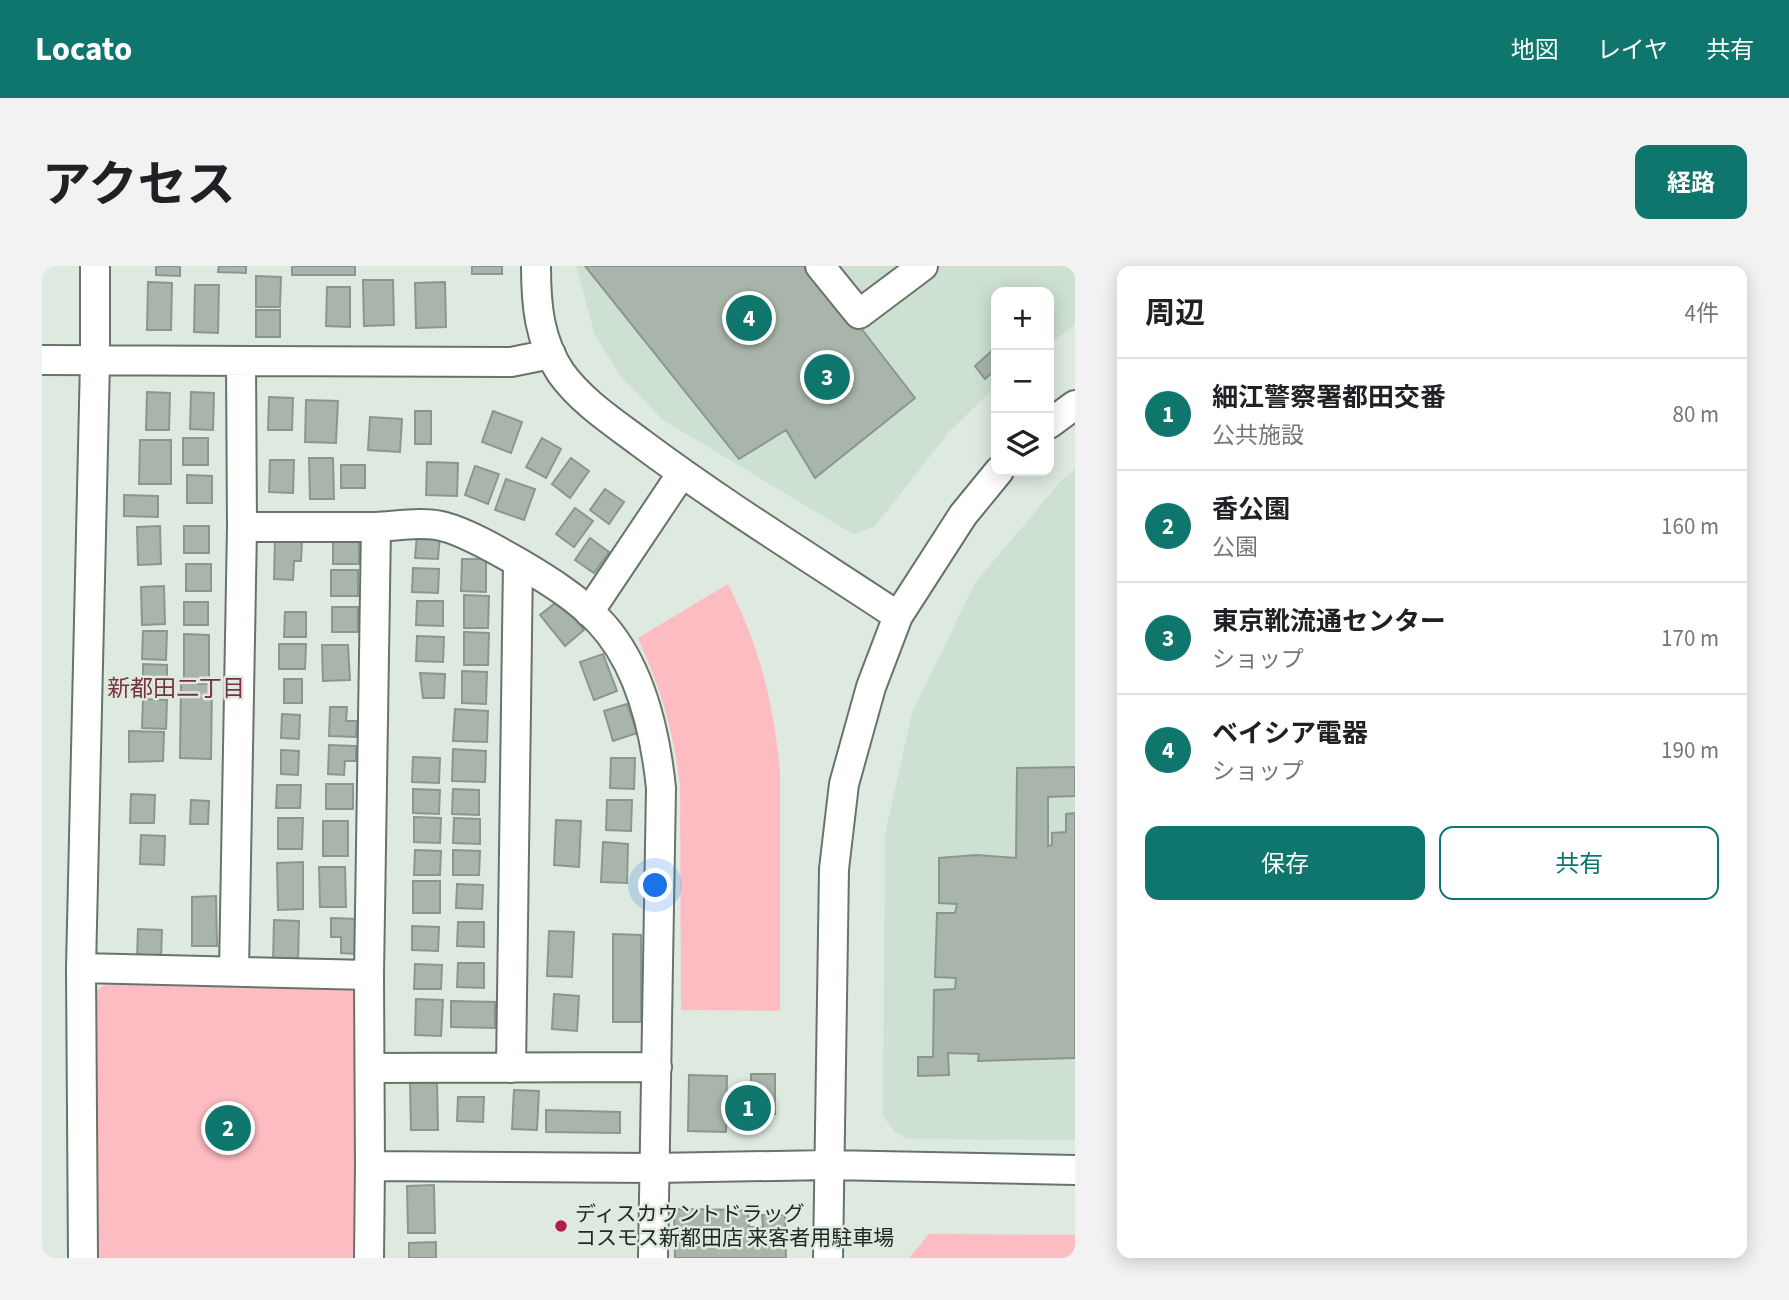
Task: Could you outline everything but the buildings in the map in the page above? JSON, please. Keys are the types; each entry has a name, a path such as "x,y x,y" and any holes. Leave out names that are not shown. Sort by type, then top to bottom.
{"street":[{"path":"83,1258 81,968 95,266"},
{"path":"536,266 540,328 562,373 585,401 682,473 898,616"},
{"path":"820,266 859,314 923,266"},
{"path":"42,360 511,362 551,354"},
{"path":"234,971 242,527 242,360"},
{"path":"1054,420 1075,405"},
{"path":"589,612 682,473"},
{"path":"828,1258 834,869 844,784 871,687 898,616 963,515 995,476"},
{"path":"242,527 445,527 499,551 551,582 600,622 620,650 649,720 661,788 653,1258"},
{"path":"369,1258 369,975 376,527"},
{"path":"511,1068 518,562"},
{"path":"81,968 369,975"},
{"path":"370,1068 657,1067"},
{"path":"370,1166 653,1168 828,1165 1075,1170"}],"shaded area":[{"path":"576,266 1075,266 1075,324 1054,340 1054,287 991,287 991,391 950,431 874,527 853,534 663,420 621,377 595,335"},
{"path":"1075,469 1075,1140 906,1139 894,1131 883,1116 885,834 912,713 975,583 1062,480"},
{"path":"728,584 757,653 769,697 777,745 780,771 780,1011 681,1010 680,787 665,711 638,638"},
{"path":"110,980 349,986 360,999 359,1258 96,1258 97,991"},
{"path":"929,1234 1075,1235 1075,1258 909,1258"}],"place":[{"name":"ベイシア電器","path":"749,318"},
{"name":"東京靴流通センター","path":"827,377"},
{"name":"細江警察署都田交番","path":"748,1108"},
{"name":"香公園","path":"228,1128"},
{"name":"ディスカウントドラッグ コスモス新都田店 来客者用駐車場","path":"561,1226"}],"district":[{"name":"新都田二丁目","path":"176,688"}]}
